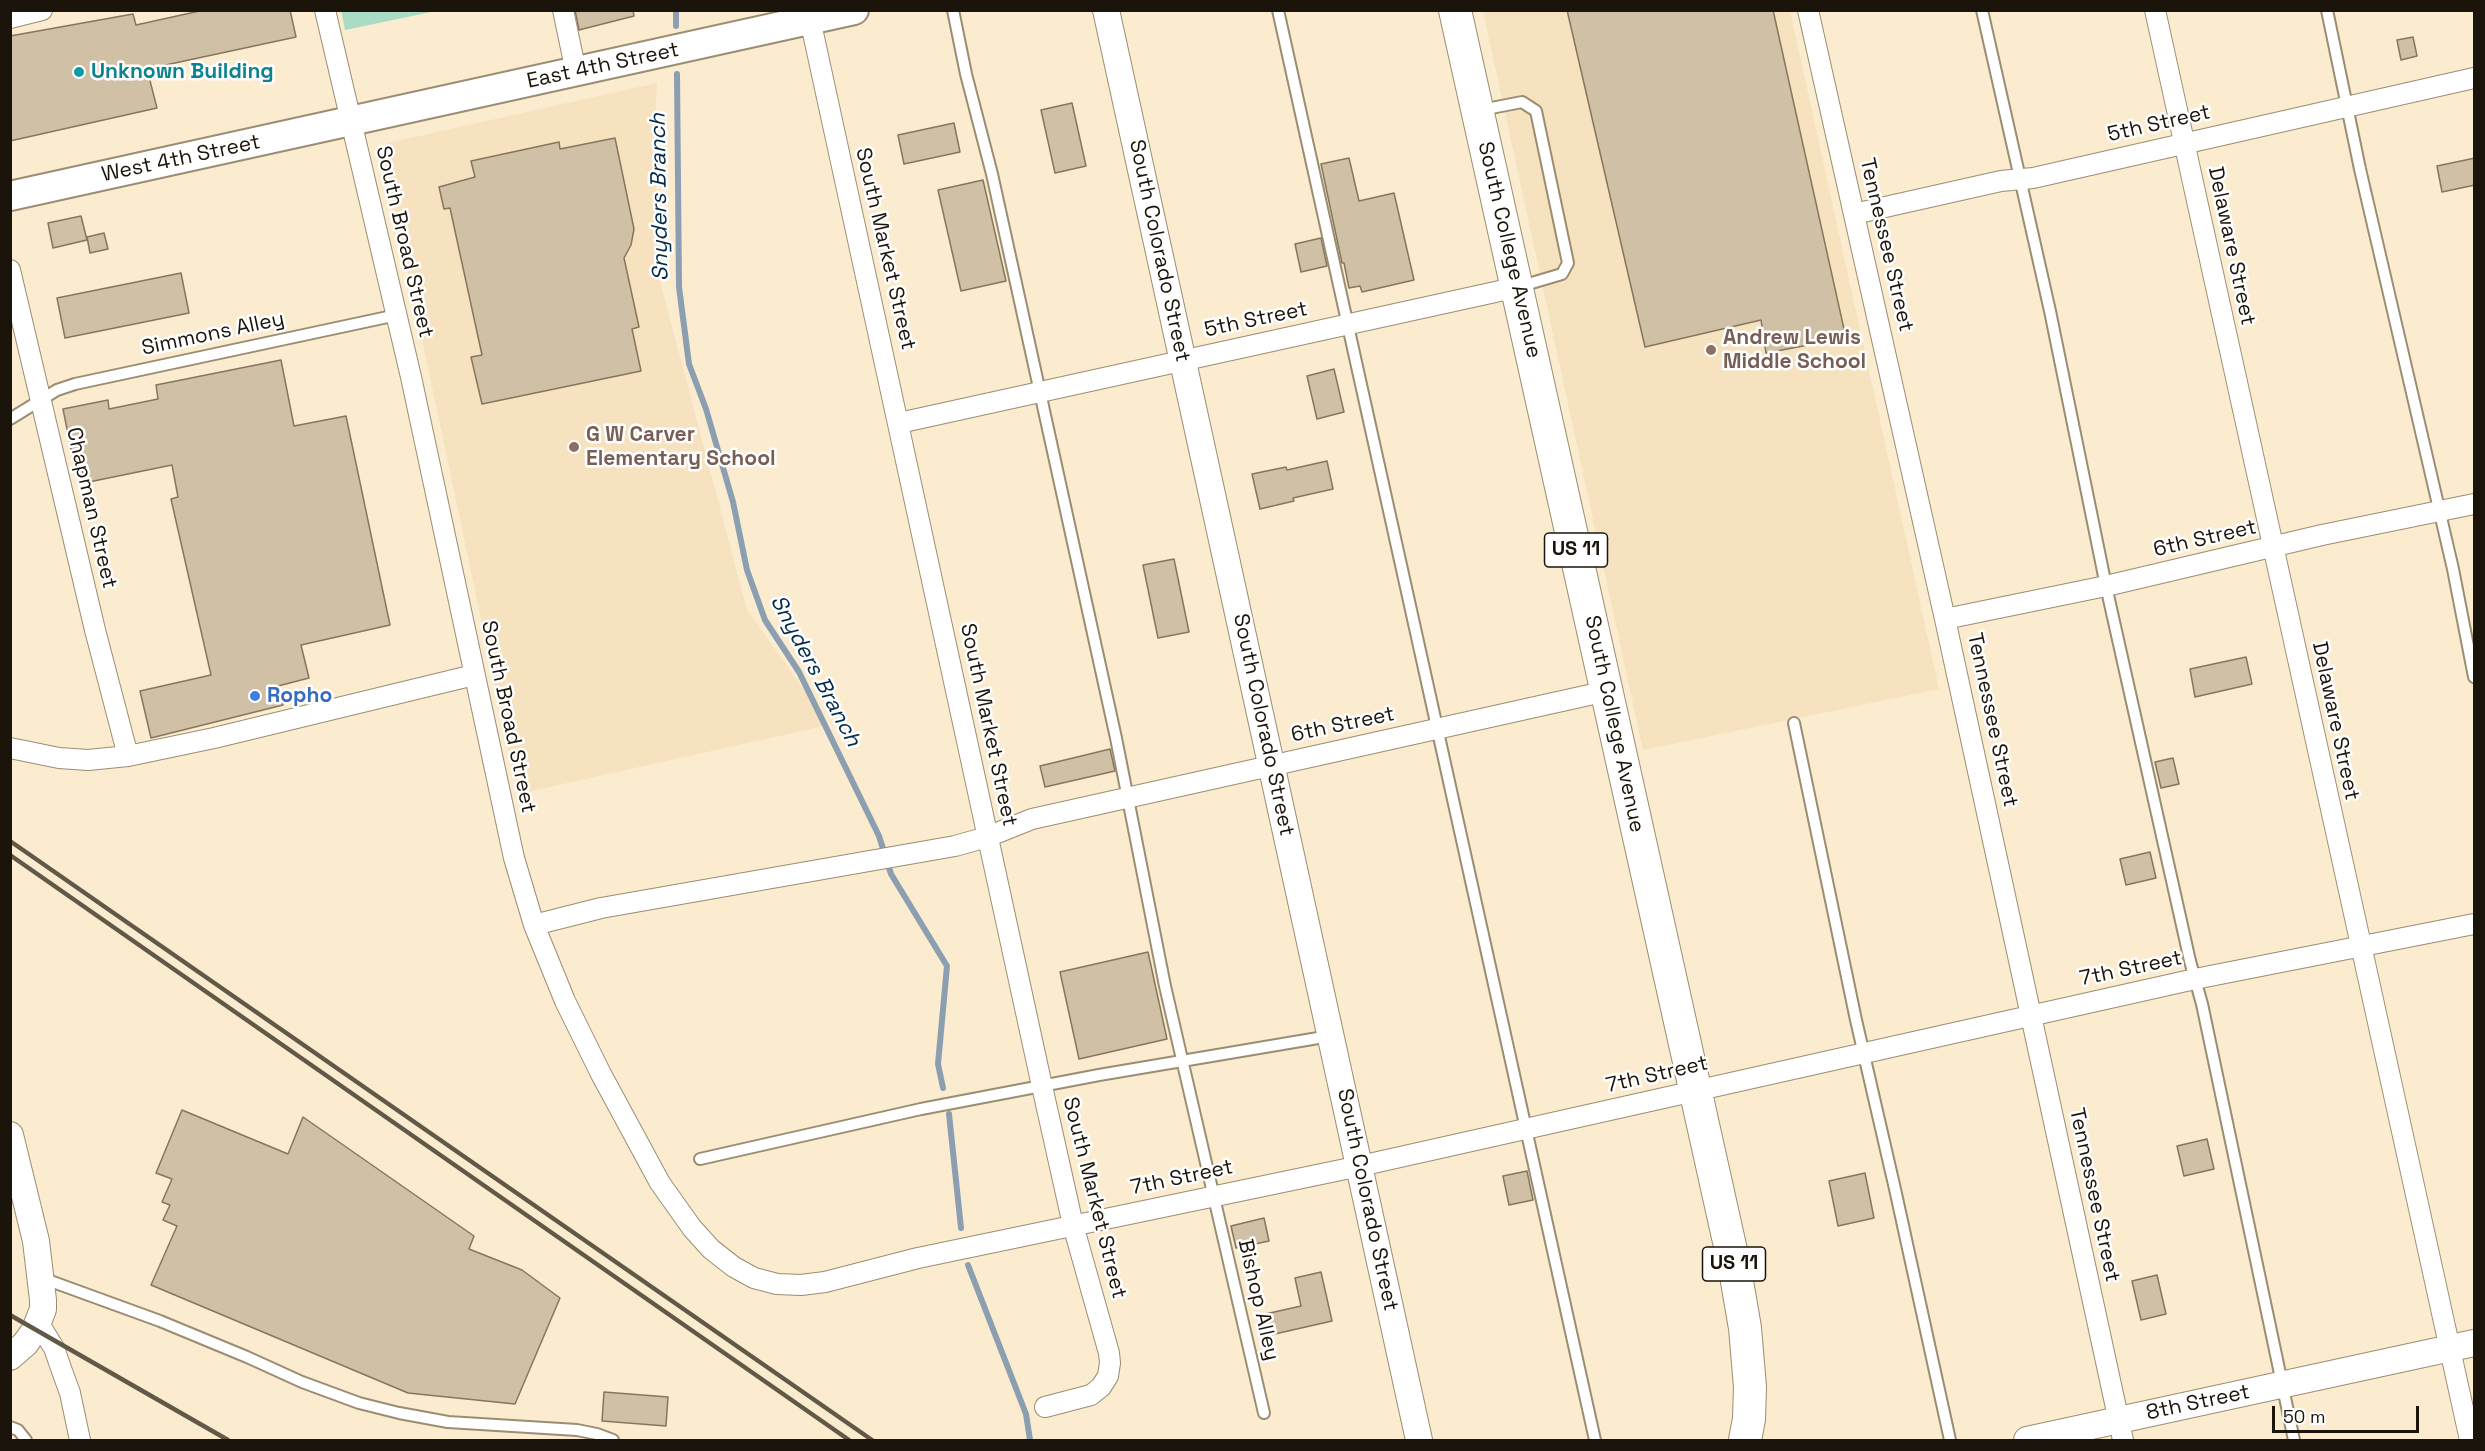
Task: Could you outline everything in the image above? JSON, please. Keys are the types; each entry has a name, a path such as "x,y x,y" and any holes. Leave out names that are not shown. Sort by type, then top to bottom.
{"main road":[{"name":"East 4th Street","path":"352,121 576,72 809,15 854,10"},
{"name":"South College Avenue","path":"1455,10 1734,1264 1745,1329 1750,1387 1749,1419 1745,1440"},
{"name":"West 4th Street","path":"10,196 352,121"}],"street":[{"path":"10,18 42,10"},
{"name":"South Broad Street","path":"325,10 397,315 514,858 534,925 565,1001 601,1074 660,1183 692,1228 711,1249 734,1267 754,1278 777,1284 801,1285 850,1275"},
{"path":"563,10 576,72"},
{"name":"South Colorado Street","path":"1106,10 1419,1440"},
{"name":"Tennessee Street","path":"1808,10 1945,619 2121,1430"},
{"name":"Delaware Street","path":"2155,10 2470,1440"},
{"name":"South Market Street","path":"809,15 1073,1225 1110,1363 1104,1382 1091,1395 1045,1407"},
{"name":"5th Street","path":"1854,214 2033,178 2475,78"},
{"name":"Chapman Street","path":"10,270 128,756"},
{"name":"5th Street","path":"899,423 1518,287"},
{"name":"6th Street","path":"1945,619 2106,586 2272,549 2322,535 2475,504"},
{"path":"10,748 59,758 88,760 128,756 214,738 474,675"},
{"name":"6th Street","path":"534,925 601,908 873,860 987,837 1032,819 1607,691"},
{"name":"7th Street","path":"850,1275 918,1258 1360,1166 2195,979 2475,924"},
{"path":"10,1135 36,1242 43,1300 38,1322 25,1344 10,1357"},
{"path":"38,1322 54,1348 70,1393 80,1440"},
{"name":"8th Street","path":"2027,1440 2121,1430 2282,1384 2475,1343"}],"lane":[{"name":"Bishop Alley","path":"953,10 1040,391 1128,797 1165,986 1264,1413"},
{"path":"1278,10 1524,1129 1595,1440"},
{"path":"1982,10 2050,311 2106,586 2219,1080 2294,1440"},
{"path":"2327,10 2346,106 2475,677"},
{"path":"1478,111 1522,102 1536,111 1568,263 1562,274 1518,287"},
{"name":"Simmons Alley","path":"10,419 57,390 86,382 397,315"},
{"path":"1794,723 1863,1053 1950,1440"},
{"path":"700,1159 921,1109 1332,1036"},
{"path":"42,1278 160,1321 248,1356 302,1382 359,1403 448,1422 577,1430 613,1440"},
{"path":"10,1427 18,1430 26,1440"}],"shaded area":[{"name":"Andrew Lewis Middle School","path":"1483,11 1790,11 1939,689 1643,750"},
{"name":"G W Carver Elementary School","path":"657,83 654,140 661,285 747,610 829,725 518,794 384,159 388,143"}],"green space":[{"path":"341,10 436,10 436,11 345,30"}],"building":[{"name":"Unknown Building","path":"204,10 290,10 296,37 147,69 157,108 10,141 10,36 133,14 136,25"},
{"path":"575,10 633,10 634,16 579,30"},
{"path":"1567,10 1773,10 1846,338 1766,353 1761,320 1645,347"},
{"path":"2413,37 2417,56 2401,60 2397,40"},
{"path":"1072,103 1086,166 1055,173 1041,110"},
{"path":"954,123 960,152 904,164 898,135"},
{"path":"615,138 634,229 631,245 624,258 639,327 632,329 641,371 482,404 471,357 482,355 450,208 444,209 439,187 475,177 471,161 559,142 560,149"},
{"path":"1349,158 1359,201 1394,193 1414,280 1362,292 1360,286 1349,288 1321,164"},
{"path":"2475,158 2475,185 2442,192 2437,166"},
{"path":"983,180 1006,281 961,291 938,190"},
{"path":"81,216 87,240 53,248 48,223"},
{"path":"104,233 108,249 90,253 87,237"},
{"path":"1321,238 1327,266 1301,272 1295,244"},
{"path":"181,273 189,313 65,338 57,298"},
{"path":"281,360 294,426 346,416 390,625 301,645 309,678 278,686 283,705 151,738 140,691 211,675 171,499 178,497 172,465 84,483 82,468 75,469 63,409 108,400 109,409 158,399 156,385"},
{"path":"1334,369 1344,412 1317,419 1307,376"},
{"path":"1327,461 1333,489 1293,498 1294,501 1260,509 1252,474 1286,467 1287,470"},
{"path":"1174,559 1189,632 1158,638 1143,565"},
{"path":"2246,657 2252,684 2195,697 2190,669"},
{"path":"1110,749 1115,771 1045,787 1040,766"},
{"path":"2173,758 2179,784 2161,788 2155,762"},
{"path":"2150,852 2156,878 2126,885 2120,859"},
{"path":"1148,952 1167,1039 1079,1059 1060,972"},
{"path":"182,1110 288,1154 303,1117 474,1236 469,1249 522,1270 560,1298 515,1404 408,1393 151,1285 177,1226 163,1220 170,1205 162,1202 172,1179 156,1173"},
{"path":"2207,1139 2214,1169 2184,1176 2177,1146"},
{"path":"1527,1171 1533,1200 1509,1205 1503,1176"},
{"path":"1865,1173 1874,1218 1838,1226 1829,1181"},
{"path":"1264,1218 1269,1241 1236,1248 1231,1226"},
{"path":"1321,1272 1332,1321 1266,1336 1261,1315 1301,1306 1295,1278"},
{"path":"2157,1275 2166,1314 2141,1320 2132,1281"},
{"path":"604,1392 668,1397 666,1426 602,1421"}],"waterway":[{"name":"Snyders Branch","path":"676,10 676,26"},
{"name":"Snyders Branch","path":"677,74 679,287 689,364 706,409 733,502 747,570 765,620 799,672 879,836 891,874 947,966 938,1064 943,1088"},
{"name":"Snyders Branch","path":"949,1114 961,1228"},
{"name":"Snyders Branch","path":"968,1265 1026,1414 1030,1440"}],"railway":[{"path":"10,841 872,1440"},
{"path":"10,855 849,1440"},
{"path":"10,1315 228,1440"}],"place":[{"name":"Unknown Building","path":"79,72"},
{"name":"Andrew Lewis Middle School","path":"1711,350"},
{"name":"G W Carver Elementary School","path":"574,447"},
{"name":"Ropho","path":"255,696"}]}
